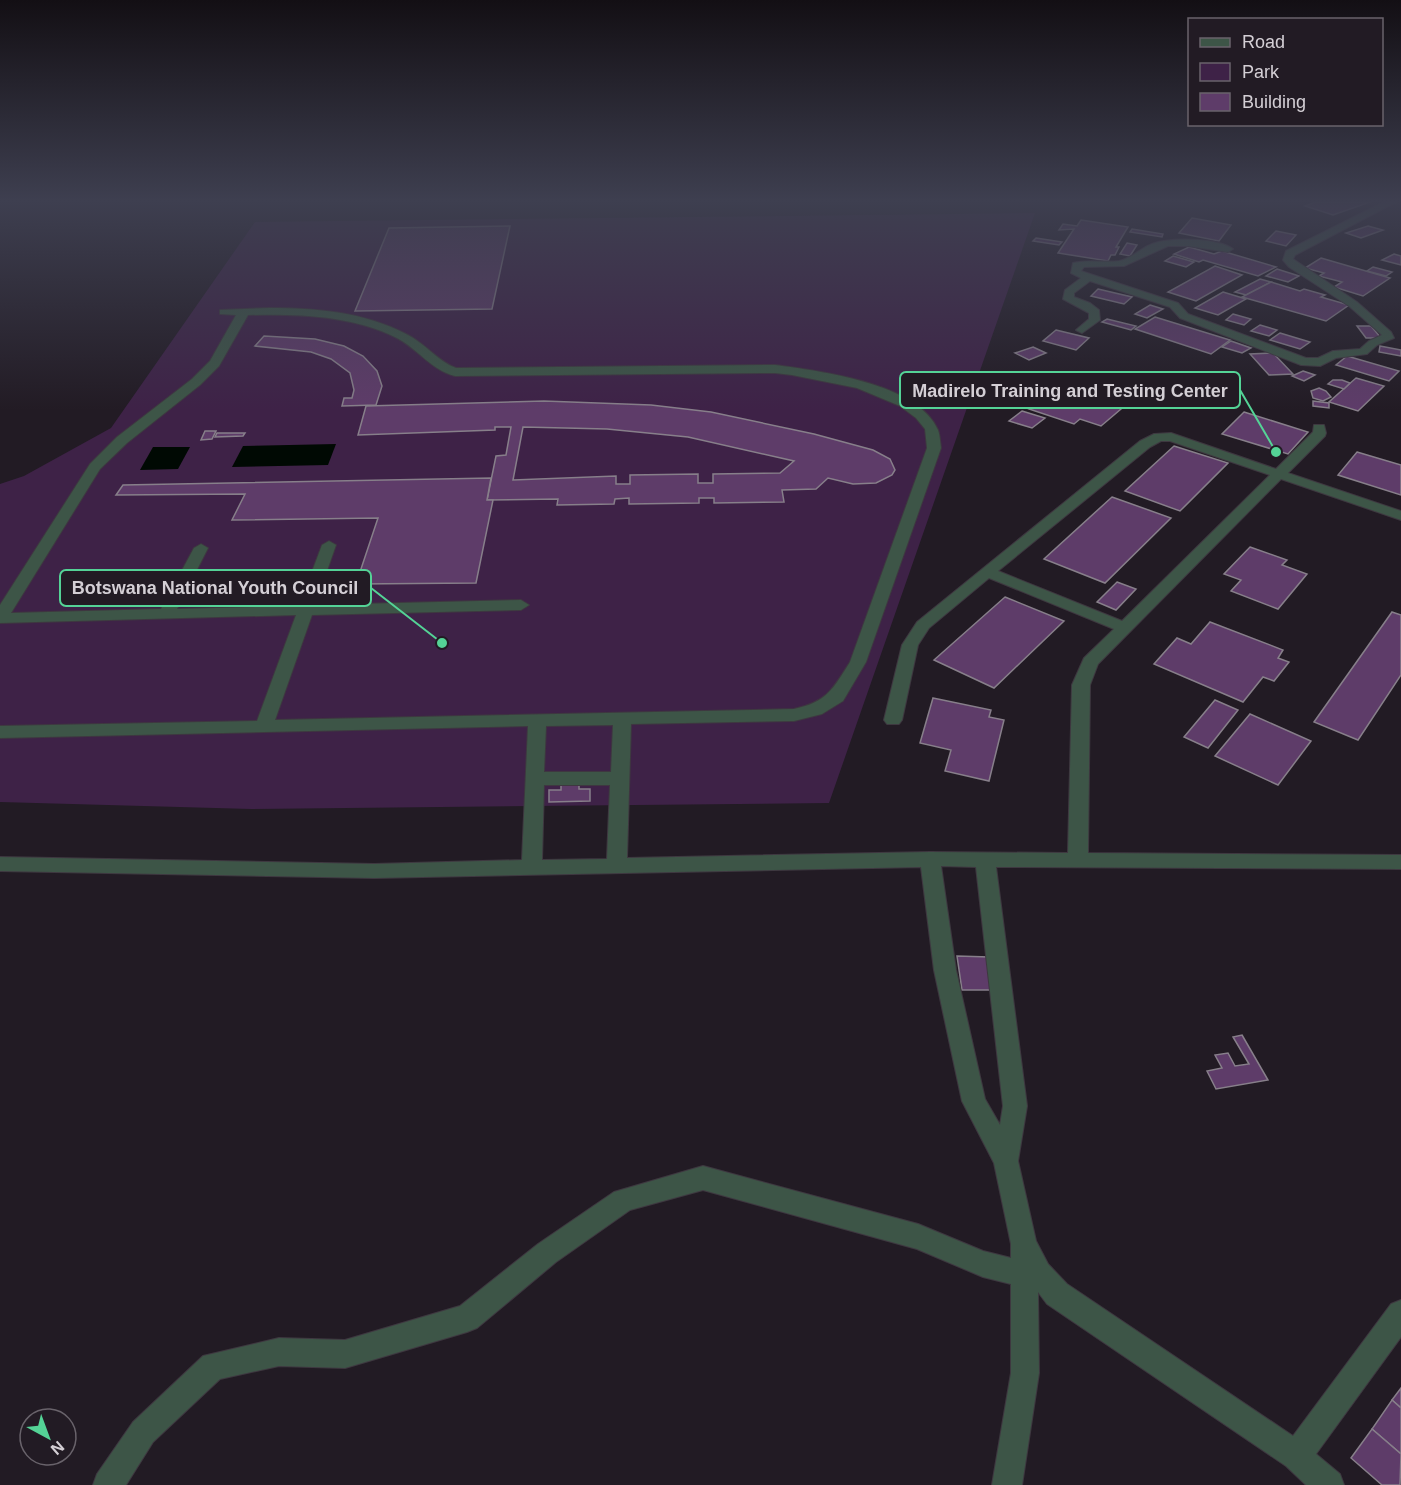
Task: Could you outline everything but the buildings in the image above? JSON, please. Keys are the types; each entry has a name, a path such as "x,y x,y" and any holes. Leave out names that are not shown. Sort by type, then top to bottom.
{"street":[{"path":"1076,271 1087,278 1174,305 1184,316 1305,362 1320,362 1333,355 1363,352 1373,343 1388,338 1387,334 1353,304 1300,271"},
{"path":"1082,330 1094,320 1095,312 1086,305 1068,299 1069,292 1087,278"},
{"path":"0,618 95,467 122,440 196,382 215,363 244,311"},
{"path":"0,732 794,715 816,710 837,698 858,662 934,448 931,429 916,412 867,387 820,374 775,369 455,372 443,369 425,351 401,336 368,322 306,311 224,312"},
{"path":"1078,861 1081,685 1090,662 1281,473 1320,433 1319,428"},
{"path":"894,720 910,645 923,625 1145,444 1159,437 1171,437 1401,516"},
{"path":"264,725 329,545"},
{"path":"166,614 201,548"},
{"path":"987,572 1125,628"},
{"path":"0,618 521,605"},
{"path":"617,866 622,718"},
{"path":"532,867 537,720"},
{"path":"535,779 620,778"},
{"path":"0,864 374,871 930,859 1401,862"},
{"path":"930,859 945,969 974,1101 1006,1161 1024,1244 1024,1373 1007,1485"},
{"path":"985,859 1015,1106 1006,1161"},
{"path":"108,1485 143,1432 213,1366 279,1352 345,1354 467,1318 547,1253 623,1200 703,1178 918,1237 983,1264 1024,1274"},
{"path":"1024,1244 1039,1273 1057,1294 1296,1456 1329,1485"},
{"path":"1296,1456 1401,1314"}],"green space":[{"path":"221,271 1015,271 829,803 251,809 0,802 0,484 24,476 111,428"}],"shaded area":[{"path":"336,444 328,465 232,467 243,446"},
{"path":"153,447 190,447 178,469 140,470"}],"place":[{"name":"Madirelo Training and Testing Center","path":"1276,452"},
{"name":"Botswana National Youth Council","path":"442,643"}]}
